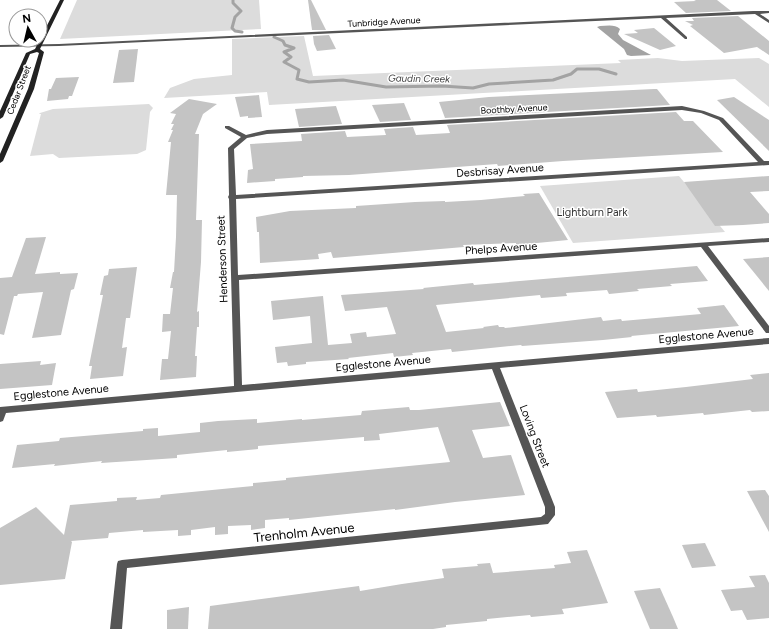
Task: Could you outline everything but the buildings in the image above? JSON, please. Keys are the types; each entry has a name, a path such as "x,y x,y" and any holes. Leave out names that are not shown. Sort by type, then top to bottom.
{"main road":[{"name":"Cedar Street","path":"48,27 62,0"},
{"name":"Cedar Street","path":"0,117 28,53 36,48"},
{"name":"Cedar Street","path":"0,161 31,89 42,52 39,48"}],"street":[{"path":"755,12 769,22"},
{"name":"Tunbridge Avenue","path":"48,47 769,12"},
{"path":"661,16 685,38"},
{"name":"Boothby Avenue","path":"245,137 267,132 682,108 702,112 720,119 766,164"},
{"path":"227,127 245,137"},
{"name":"Henderson Street","path":"238,388 231,198 231,148 245,137"},
{"name":"Desbrisay Avenue","path":"231,198 766,164"},
{"name":"Phelps Avenue","path":"234,278 769,240"},
{"path":"703,245 769,331"},
{"name":"Egglestone Avenue","path":"1,413 238,388 769,341"},
{"name":"Loving Street","path":"495,366 550,507 550,515"},
{"name":"Trenholm Avenue","path":"116,629 122,564 544,521 550,515"}],"green space":[{"path":"77,0 259,0 261,29 60,39"},
{"path":"304,36 313,76 621,63 618,60 658,58 682,61 759,58 769,64 769,107 735,79 269,105 267,92 164,98 170,88 194,79 232,75 232,39"},
{"path":"149,104 153,108 150,112 146,150 137,154 59,158 53,154 30,156 41,114 39,114 40,113 53,109"},
{"name":"Lightburn Park","path":"679,176 725,232 573,243 540,186"}],"shaded area":[{"path":"597,27 618,27 620,29 618,34 623,40 651,55 627,55 624,49"}],"waterway":[{"name":"Gaudin Creek","path":"233,0 233,3 241,11 235,17 232,28 235,31 242,32"},
{"name":"Gaudin Creek","path":"274,37 283,41 285,45 294,48 284,52 291,57 284,62 299,70 297,79 309,82 343,80 386,87 442,86 473,88 489,84 553,80 571,74 577,69 599,69 616,74"}]}
